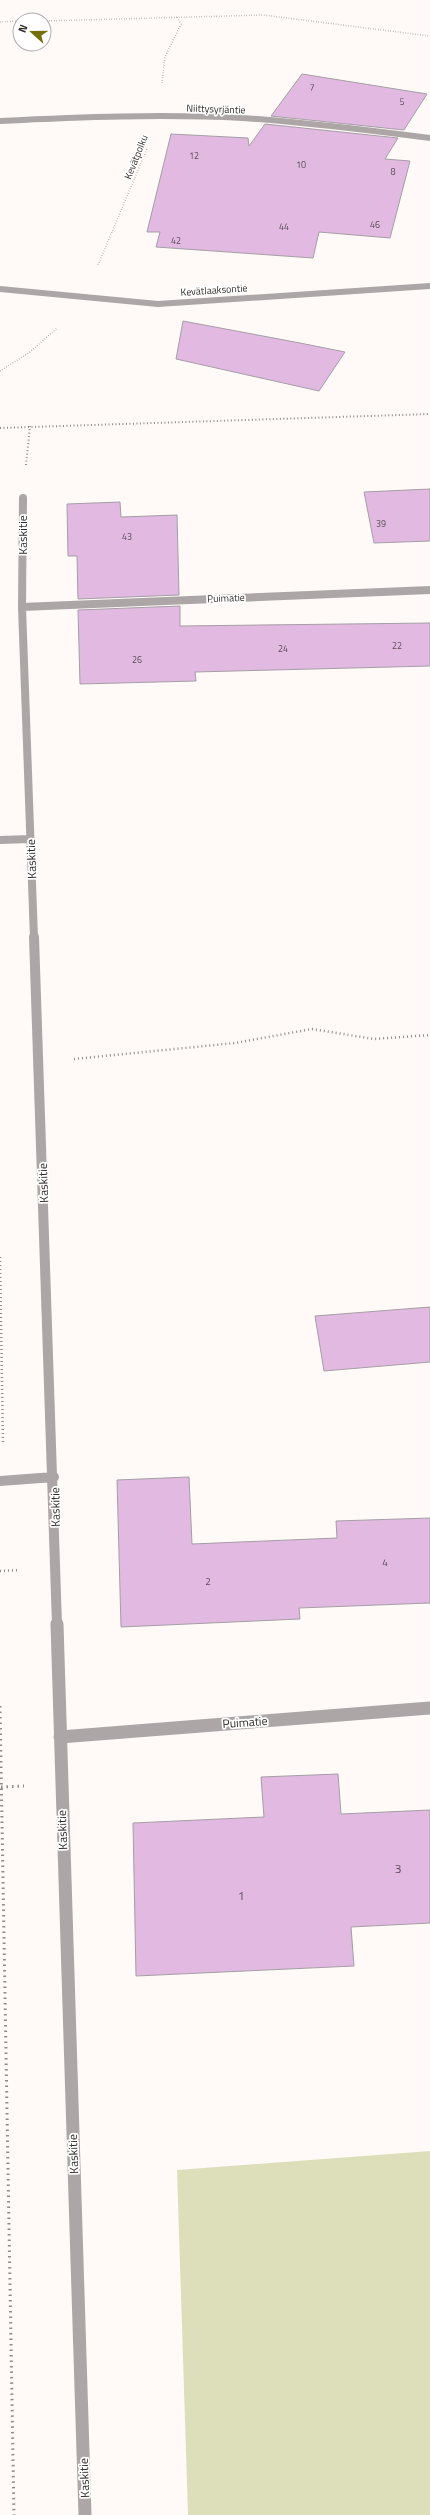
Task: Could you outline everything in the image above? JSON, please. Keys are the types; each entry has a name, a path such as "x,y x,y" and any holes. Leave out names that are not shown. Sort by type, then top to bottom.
{"street":[{"name":"Niittysyrjäntie","path":"0,121 80,117 216,117 301,123 430,138"},
{"name":"Kevätlaaksontie","path":"0,289 158,304 430,286"},
{"name":"Kaskitie","path":"23,498 22,607 54,1477 60,1736 85,2515"},
{"name":"Puimatie","path":"22,607 430,590"},
{"path":"0,840 30,839"},
{"path":"0,1480 54,1477"},
{"name":"Puimatie","path":"60,1736 430,1708"}],"path":[{"path":"52,20 263,15 430,36"},
{"name":"Kevätpolku","path":"0,371 17,362 42,344 84,298 160,117 165,57 181,24 177,17"},
{"path":"0,22 12,21"},
{"path":"0,428 430,414"},
{"path":"38,1061 235,1043 312,1029 374,1039 430,1035"},
{"path":"0,1257 3,1443"},
{"path":"0,1706 14,2515"}],"green space":[{"path":"430,2151 430,2515 188,2515 177,2170"}],"building":[{"path":"302,74 427,94 404,130 271,116"},
{"path":"265,124 398,138 385,159 410,161 390,238 319,232 313,258 156,247 160,232 147,232 171,134 248,138 249,146"},
{"path":"183,321 345,352 319,391 176,359"},
{"path":"430,489 430,541 374,543 364,492"},
{"path":"120,502 121,517 177,515 179,595 78,599 77,556 68,556 67,504"},
{"path":"180,606 180,626 430,623 430,666 195,672 196,681 80,684 78,610"},
{"path":"430,1307 430,1362 324,1371 315,1316"},
{"path":"189,1477 192,1544 337,1538 336,1521 430,1518 430,1603 299,1608 300,1619 121,1627 117,1480"},
{"path":"338,1774 341,1814 430,1810 430,1923 351,1927 354,1966 136,1976 133,1823 264,1817 261,1777"}]}
